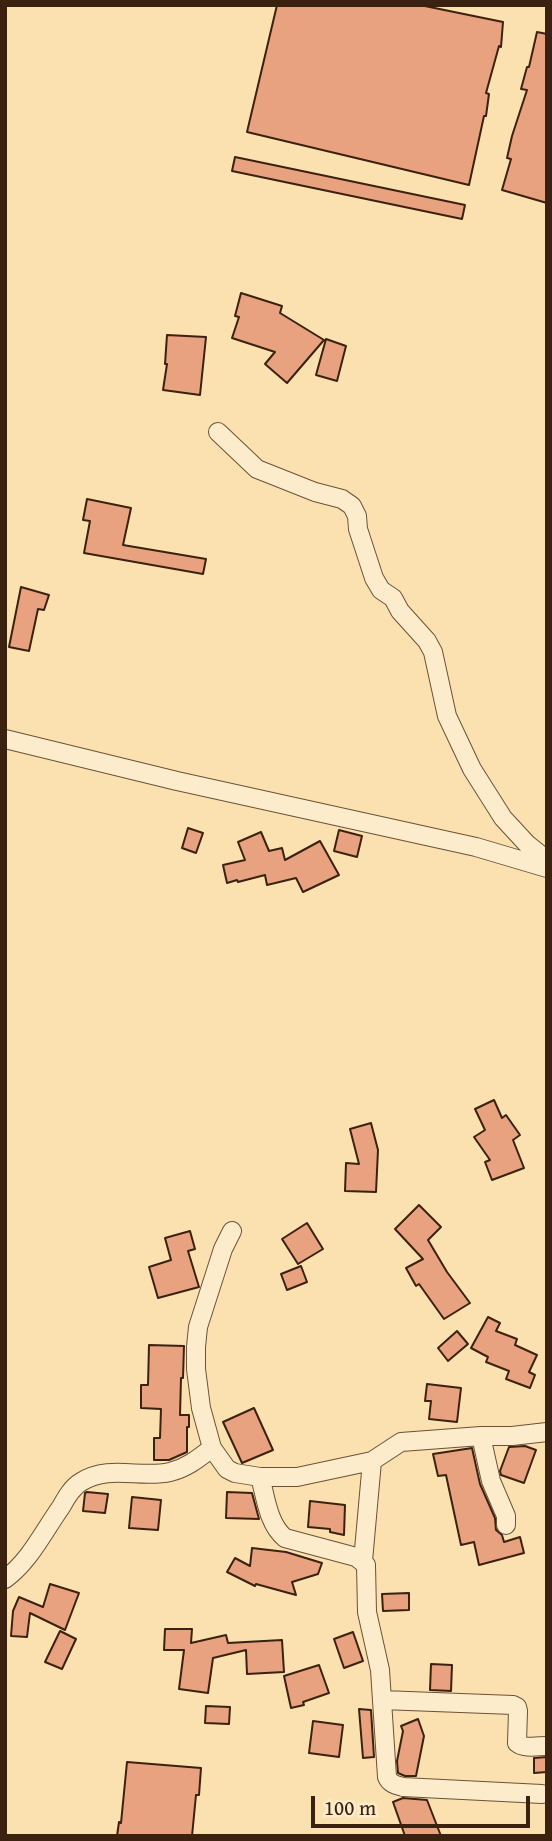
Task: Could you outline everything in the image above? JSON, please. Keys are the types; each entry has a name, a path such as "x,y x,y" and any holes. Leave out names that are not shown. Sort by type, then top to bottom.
{"street":[{"path":"218,432 257,469 315,492 342,499 352,506 374,578 381,590 393,598 400,611 427,641 433,652 447,716 471,769 503,818 527,844 547,859"},
{"path":"5,739 190,784 476,847 547,868"},
{"path":"232,1231 223,1249 198,1327 196,1368 201,1408 212,1448 227,1468 235,1473 260,1477 297,1477 372,1461 401,1442 547,1433"},
{"path":"481,1436 491,1480 506,1516 506,1525"},
{"path":"5,1579 14,1573 72,1489 82,1481 110,1472 171,1472 195,1462 212,1448"},
{"path":"372,1461 363,1561 367,1569 366,1612 380,1670 387,1777 394,1784 403,1787 542,1794"},
{"path":"260,1477 271,1520 280,1534 285,1538 363,1561"},
{"path":"382,1700 513,1705 518,1711 517,1743 524,1746 547,1746"}],"building":[{"path":"277,5 420,5 503,22 501,47 499,46 486,93 489,94 486,116 469,185 247,132"},
{"path":"537,32 547,34 547,203 502,190 511,159 507,158 512,136 527,90 521,89"},
{"path":"235,157 465,205 462,219 232,171"},
{"path":"241,293 282,306 280,313 324,340 287,383 265,364 275,352 232,338 239,317 235,316"},
{"path":"167,335 206,337 200,395 163,390 167,364"},
{"path":"326,339 346,346 337,381 316,375"},
{"path":"87,499 131,508 123,545 206,559 203,574 84,553 90,521 83,520"},
{"path":"21,587 49,595 44,610 38,609 29,651 9,647"},
{"path":"188,828 203,833 196,853 182,848"},
{"path":"339,830 362,836 357,857 334,851"},
{"path":"261,832 269,851 282,848 285,860 320,841 339,875 303,892 296,878 267,885 265,875 227,883 223,865 245,860 238,842"},
{"path":"494,1100 502,1118 506,1115 520,1135 513,1140 524,1168 492,1180 485,1162 490,1160 474,1137 485,1130 475,1109"},
{"path":"371,1123 378,1150 376,1192 345,1191 346,1163 359,1164 350,1129"},
{"path":"419,1205 441,1227 428,1240 470,1303 444,1319 419,1284 416,1286 406,1268 423,1259 395,1229"},
{"path":"307,1223 323,1249 298,1264 282,1239"},
{"path":"190,1231 195,1249 188,1251 199,1287 158,1298 149,1267 171,1260 165,1238"},
{"path":"301,1266 307,1282 287,1290 281,1274"},
{"path":"488,1317 500,1323 496,1331 517,1339 515,1345 537,1355 529,1372 535,1375 530,1388 506,1379 509,1371 486,1362 488,1357 471,1348"},
{"path":"457,1331 468,1344 448,1361 438,1348"},
{"path":"149,1345 184,1346 180,1415 189,1415 187,1452 169,1460 154,1460 154,1438 160,1438 161,1409 141,1408 141,1385 148,1385"},
{"path":"427,1384 461,1388 457,1422 429,1419 431,1401 425,1401"},
{"path":"254,1408 273,1450 242,1463 223,1422"},
{"path":"525,1446 536,1450 524,1483 501,1475 509,1447"},
{"path":"472,1448 480,1484 495,1518 496,1530 502,1535 504,1542 520,1537 524,1553 479,1565 474,1542 461,1545 446,1475 438,1476 433,1454"},
{"path":"87,1492 108,1494 105,1513 83,1511"},
{"path":"227,1492 252,1493 259,1519 226,1518"},
{"path":"132,1497 161,1500 158,1530 129,1528"},
{"path":"310,1501 345,1505 344,1535 330,1532 330,1529 308,1527"},
{"path":"252,1548 286,1552 322,1563 318,1574 292,1582 296,1595 256,1584 255,1586 227,1572 235,1558 250,1566"},
{"path":"50,1584 79,1593 65,1630 30,1613 27,1637 11,1636 13,1611 19,1597 43,1607"},
{"path":"409,1593 409,1610 383,1611 382,1594"},
{"path":"165,1629 192,1629 191,1643 226,1635 228,1643 282,1640 284,1672 247,1674 246,1650 213,1658 208,1693 179,1689 184,1650 164,1650"},
{"path":"60,1631 76,1639 62,1669 45,1662"},
{"path":"353,1632 363,1661 344,1668 334,1639"},
{"path":"431,1664 452,1665 451,1691 430,1690"},
{"path":"319,1665 329,1693 291,1708 284,1676"},
{"path":"206,1706 230,1707 229,1724 205,1723"},
{"path":"359,1709 371,1710 374,1757 363,1758"},
{"path":"418,1719 424,1736 416,1776 405,1776 398,1773 397,1761 403,1731 401,1726"},
{"path":"313,1721 343,1725 339,1757 309,1753"},
{"path":"547,1757 547,1772 534,1773 534,1758"},
{"path":"127,1762 201,1768 192,1836 117,1836 119,1822 121,1823"},
{"path":"403,1798 427,1800 441,1836 405,1836 393,1802"}]}
